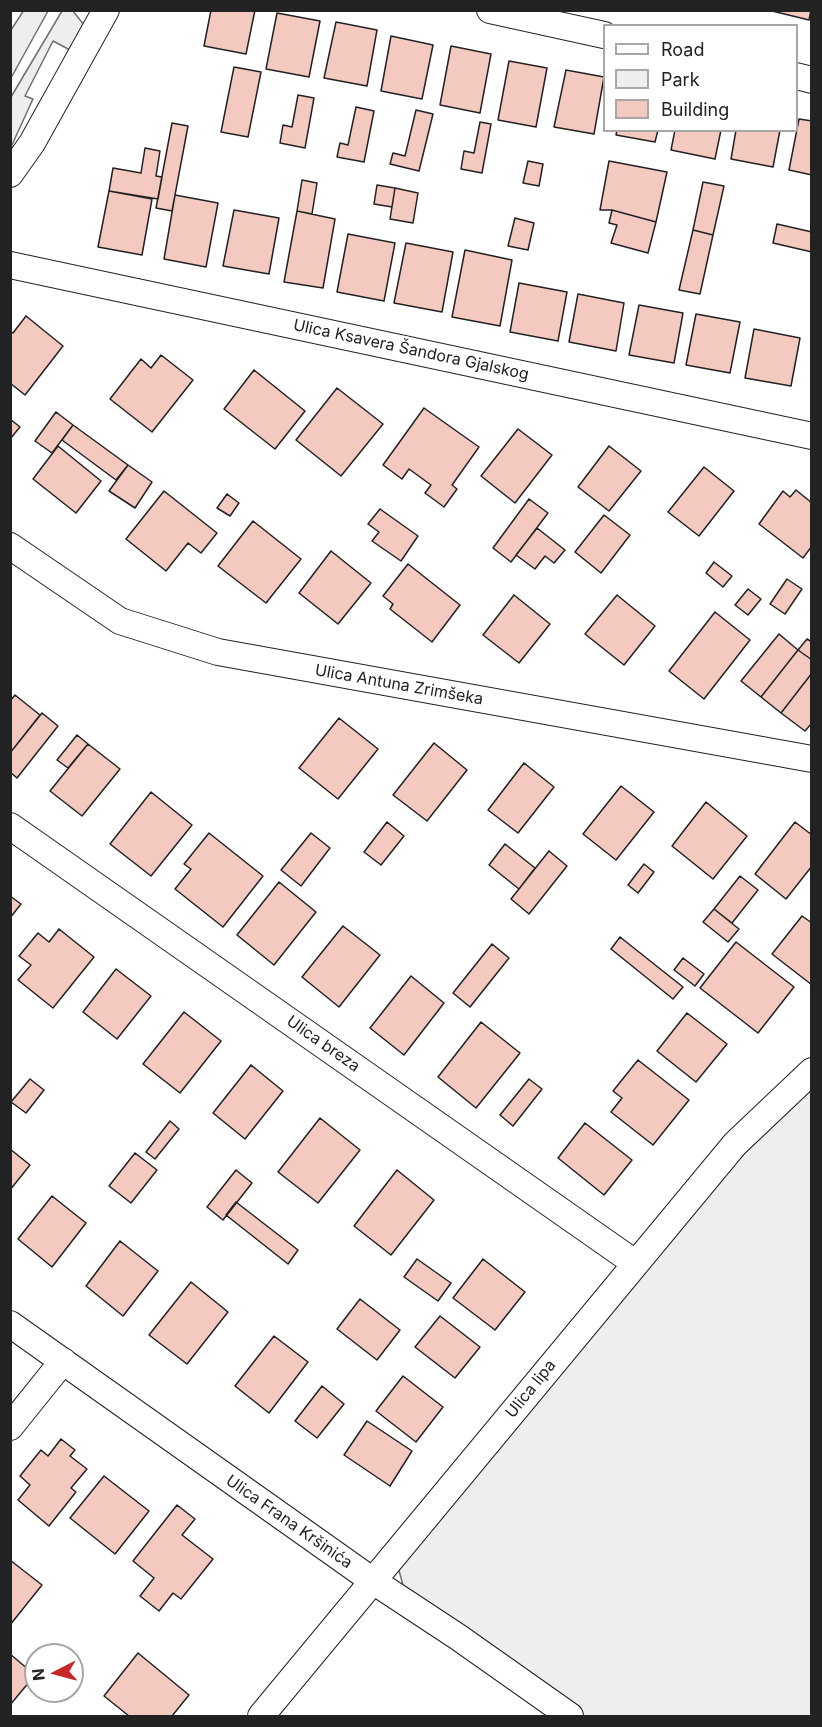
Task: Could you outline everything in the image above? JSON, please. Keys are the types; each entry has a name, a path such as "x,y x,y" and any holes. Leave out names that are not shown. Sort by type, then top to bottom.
{"street":[{"path":"10,174 32,143 106,10"},
{"path":"490,10 603,35"},
{"name":"Ulica Ksavera Šandora Gjalskog","path":"10,265 812,436"},
{"name":"Ulica Antuna Zrimšeka","path":"10,546 120,621 218,652 812,759"},
{"name":"Ulica breza","path":"10,826 634,1263"},
{"name":"Ulica lipa","path":"261,1716 634,1263 735,1144 812,1071"},
{"name":"Ulica Frana Kršinića","path":"10,1324 373,1581 458,1637 570,1716"},
{"path":"10,1427 63,1361"}],"green space":[{"path":"24,10 48,11 11,78 11,30"},
{"path":"62,11 73,11 84,25 70,50 53,41 25,96 33,99 11,147 11,97"},
{"path":"811,1090 811,1716 570,1716 414,1596 403,1585 398,1567 723,1174"}],"building":[{"path":"211,10 255,10 246,54 204,46"},
{"path":"768,10 811,10 809,20"},
{"path":"277,13 320,21 309,77 266,69"},
{"path":"336,22 377,30 367,86 324,78"},
{"path":"391,36 433,45 422,99 381,91"},
{"path":"451,46 491,54 480,113 440,105"},
{"path":"509,61 547,68 536,127 498,120"},
{"path":"234,67 261,72 248,137 221,132"},
{"path":"566,70 603,77 594,134 554,127"},
{"path":"298,95 314,98 305,148 280,143 283,125 292,127"},
{"path":"356,107 374,111 364,162 337,157 340,143 348,145"},
{"path":"416,110 433,114 419,171 390,164 393,153 405,156"},
{"path":"799,119 812,121 812,175 789,170"},
{"path":"480,122 491,124 482,173 461,169 464,151 474,153"},
{"path":"172,123 188,126 172,211 156,208"},
{"path":"617,132 658,132 655,142 616,135"},
{"path":"675,132 721,132 715,159 671,150"},
{"path":"736,132 780,132 773,167 731,159"},
{"path":"145,148 160,151 156,176 162,177 158,199 109,191 113,168 141,173"},
{"path":"528,161 543,164 539,186 523,183"},
{"path":"609,161 667,172 656,222 612,210 600,210"},
{"path":"302,180 317,183 312,214 297,211"},
{"path":"703,182 724,186 713,235 693,230"},
{"path":"377,185 395,188 392,207 374,204"},
{"path":"395,188 418,193 413,223 390,219"},
{"path":"109,191 152,199 142,255 98,247"},
{"path":"175,195 218,203 206,267 164,259"},
{"path":"234,210 279,218 269,274 223,266"},
{"path":"612,210 656,222 648,253 611,243 617,225 609,223"},
{"path":"297,211 335,219 323,288 284,282"},
{"path":"515,218 534,223 528,250 508,246"},
{"path":"777,224 812,232 812,252 773,243"},
{"path":"693,230 713,235 700,294 679,290"},
{"path":"348,234 395,243 384,301 337,292"},
{"path":"406,243 453,252 442,312 394,303"},
{"path":"465,250 512,260 500,326 452,317"},
{"path":"519,283 567,292 558,341 510,332"},
{"path":"578,294 624,303 616,351 569,342"},
{"path":"639,305 683,313 674,363 629,355"},
{"path":"696,314 740,322 730,373 686,365"},
{"path":"26,316 63,346 25,395 10,383 10,331 13,333"},
{"path":"754,329 800,338 791,386 745,378"},
{"path":"161,355 193,380 152,432 110,399 141,359 151,368"},
{"path":"254,370 305,411 275,449 224,409"},
{"path":"337,388 383,424 341,476 296,440"},
{"path":"424,408 479,447 452,485 457,489 444,507 425,493 431,485 409,469 402,479 383,465"},
{"path":"56,412 73,425 52,453 35,441"},
{"path":"10,419 20,427 10,439"},
{"path":"73,425 128,465 116,480 62,440"},
{"path":"518,429 552,455 515,503 481,476"},
{"path":"58,446 101,481 76,513 33,479"},
{"path":"609,446 641,471 609,511 578,487"},
{"path":"128,465 152,482 135,508 109,491"},
{"path":"704,467 734,491 699,536 668,512"},
{"path":"796,490 812,503 812,546 803,558 759,524 783,491 790,497"},
{"path":"164,491 217,533 201,553 188,543 166,571 126,539"},
{"path":"227,494 239,503 230,516 217,508"},
{"path":"529,499 548,513 511,562 493,548"},
{"path":"380,509 418,536 401,561 372,541 379,532 368,524"},
{"path":"604,515 630,535 601,573 575,552"},
{"path":"253,521 301,559 266,603 218,566"},
{"path":"537,528 565,550 554,563 545,556 535,569 516,555"},
{"path":"331,551 371,583 338,624 299,593"},
{"path":"714,562 732,576 723,587 706,573"},
{"path":"408,564 460,605 432,642 390,609 393,604 383,596"},
{"path":"787,579 802,589 785,614 770,604"},
{"path":"748,589 761,599 748,615 735,605"},
{"path":"514,595 550,624 519,663 483,635"},
{"path":"617,595 655,626 624,665 585,634"},
{"path":"715,612 750,640 704,699 669,671"},
{"path":"779,634 798,650 761,697 741,681"},
{"path":"807,639 812,642 812,660 798,650"},
{"path":"798,650 812,660 812,673 781,713 761,697"},
{"path":"812,673 812,723 805,731 781,713"},
{"path":"15,695 40,715 10,753 10,701"},
{"path":"42,713 58,726 17,778 10,772 10,753"},
{"path":"339,718 378,749 338,799 299,768"},
{"path":"77,735 88,744 68,768 57,760"},
{"path":"434,743 467,770 427,821 393,795"},
{"path":"88,744 120,769 82,816 50,791"},
{"path":"524,763 554,787 518,833 488,810"},
{"path":"621,786 654,812 616,860 583,834"},
{"path":"151,792 192,825 151,876 110,844"},
{"path":"706,802 747,836 713,879 672,846"},
{"path":"387,822 404,836 381,865 364,852"},
{"path":"795,822 812,835 812,866 786,899 755,874"},
{"path":"209,833 263,876 223,927 175,889 191,869 184,864"},
{"path":"311,833 330,848 301,886 281,870"},
{"path":"505,844 535,868 519,889 489,865"},
{"path":"549,851 567,866 529,914 511,899"},
{"path":"644,864 654,872 638,893 628,885"},
{"path":"740,876 758,890 732,923 714,909"},
{"path":"279,882 316,912 274,965 237,935"},
{"path":"10,896 21,904 10,918"},
{"path":"714,909 739,929 728,942 703,922"},
{"path":"802,916 812,923 812,985 772,954"},
{"path":"343,926 380,955 339,1007 302,977"},
{"path":"59,929 94,957 53,1008 18,980 31,965 19,956 38,933 49,942"},
{"path":"620,937 683,987 673,999 611,949"},
{"path":"736,942 794,987 758,1033 700,988"},
{"path":"492,944 509,958 470,1007 453,993"},
{"path":"683,958 704,974 695,986 674,970"},
{"path":"116,969 151,996 117,1039 83,1012"},
{"path":"411,976 444,1003 404,1055 370,1028"},
{"path":"184,1012 221,1041 180,1093 143,1064"},
{"path":"687,1013 727,1044 696,1082 657,1051"},
{"path":"481,1022 520,1053 476,1108 438,1077"},
{"path":"638,1060 689,1100 653,1145 611,1112 622,1098 613,1091"},
{"path":"251,1065 283,1091 245,1139 213,1113"},
{"path":"30,1079 44,1090 26,1113 11,1102"},
{"path":"529,1079 542,1089 513,1126 500,1115"},
{"path":"320,1118 360,1150 318,1203 278,1172"},
{"path":"170,1121 179,1129 155,1159 146,1152"},
{"path":"585,1123 632,1160 604,1195 558,1158"},
{"path":"10,1149 30,1165 10,1190"},
{"path":"135,1153 157,1170 131,1203 109,1186"},
{"path":"236,1170 252,1183 223,1220 207,1207"},
{"path":"397,1170 434,1200 391,1255 354,1226"},
{"path":"52,1196 86,1223 52,1267 18,1239"},
{"path":"236,1202 298,1250 288,1264 226,1215"},
{"path":"120,1241 158,1271 123,1316 86,1286"},
{"path":"417,1259 451,1283 438,1301 404,1277"},
{"path":"483,1259 525,1292 495,1330 453,1298"},
{"path":"191,1282 228,1312 187,1364 149,1335"},
{"path":"360,1299 400,1330 377,1360 337,1329"},
{"path":"440,1316 480,1347 455,1378 415,1347"},
{"path":"274,1336 308,1362 269,1413 235,1386"},
{"path":"403,1376 443,1407 416,1442 376,1411"},
{"path":"322,1386 344,1404 317,1438 295,1421"},
{"path":"367,1421 412,1451 390,1486 344,1455"},
{"path":"61,1439 75,1450 70,1456 87,1469 71,1488 76,1492 49,1526 18,1500 30,1485 20,1476 41,1450 48,1456"},
{"path":"104,1476 149,1511 115,1554 70,1518"},
{"path":"177,1505 195,1519 182,1535 213,1559 181,1599 173,1593 159,1611 140,1596 154,1578 133,1561"},
{"path":"10,1560 42,1585 10,1625"},
{"path":"138,1653 189,1695 172,1716 129,1716 104,1696"},
{"path":"10,1654 24,1666 24,1688 10,1705"}]}
